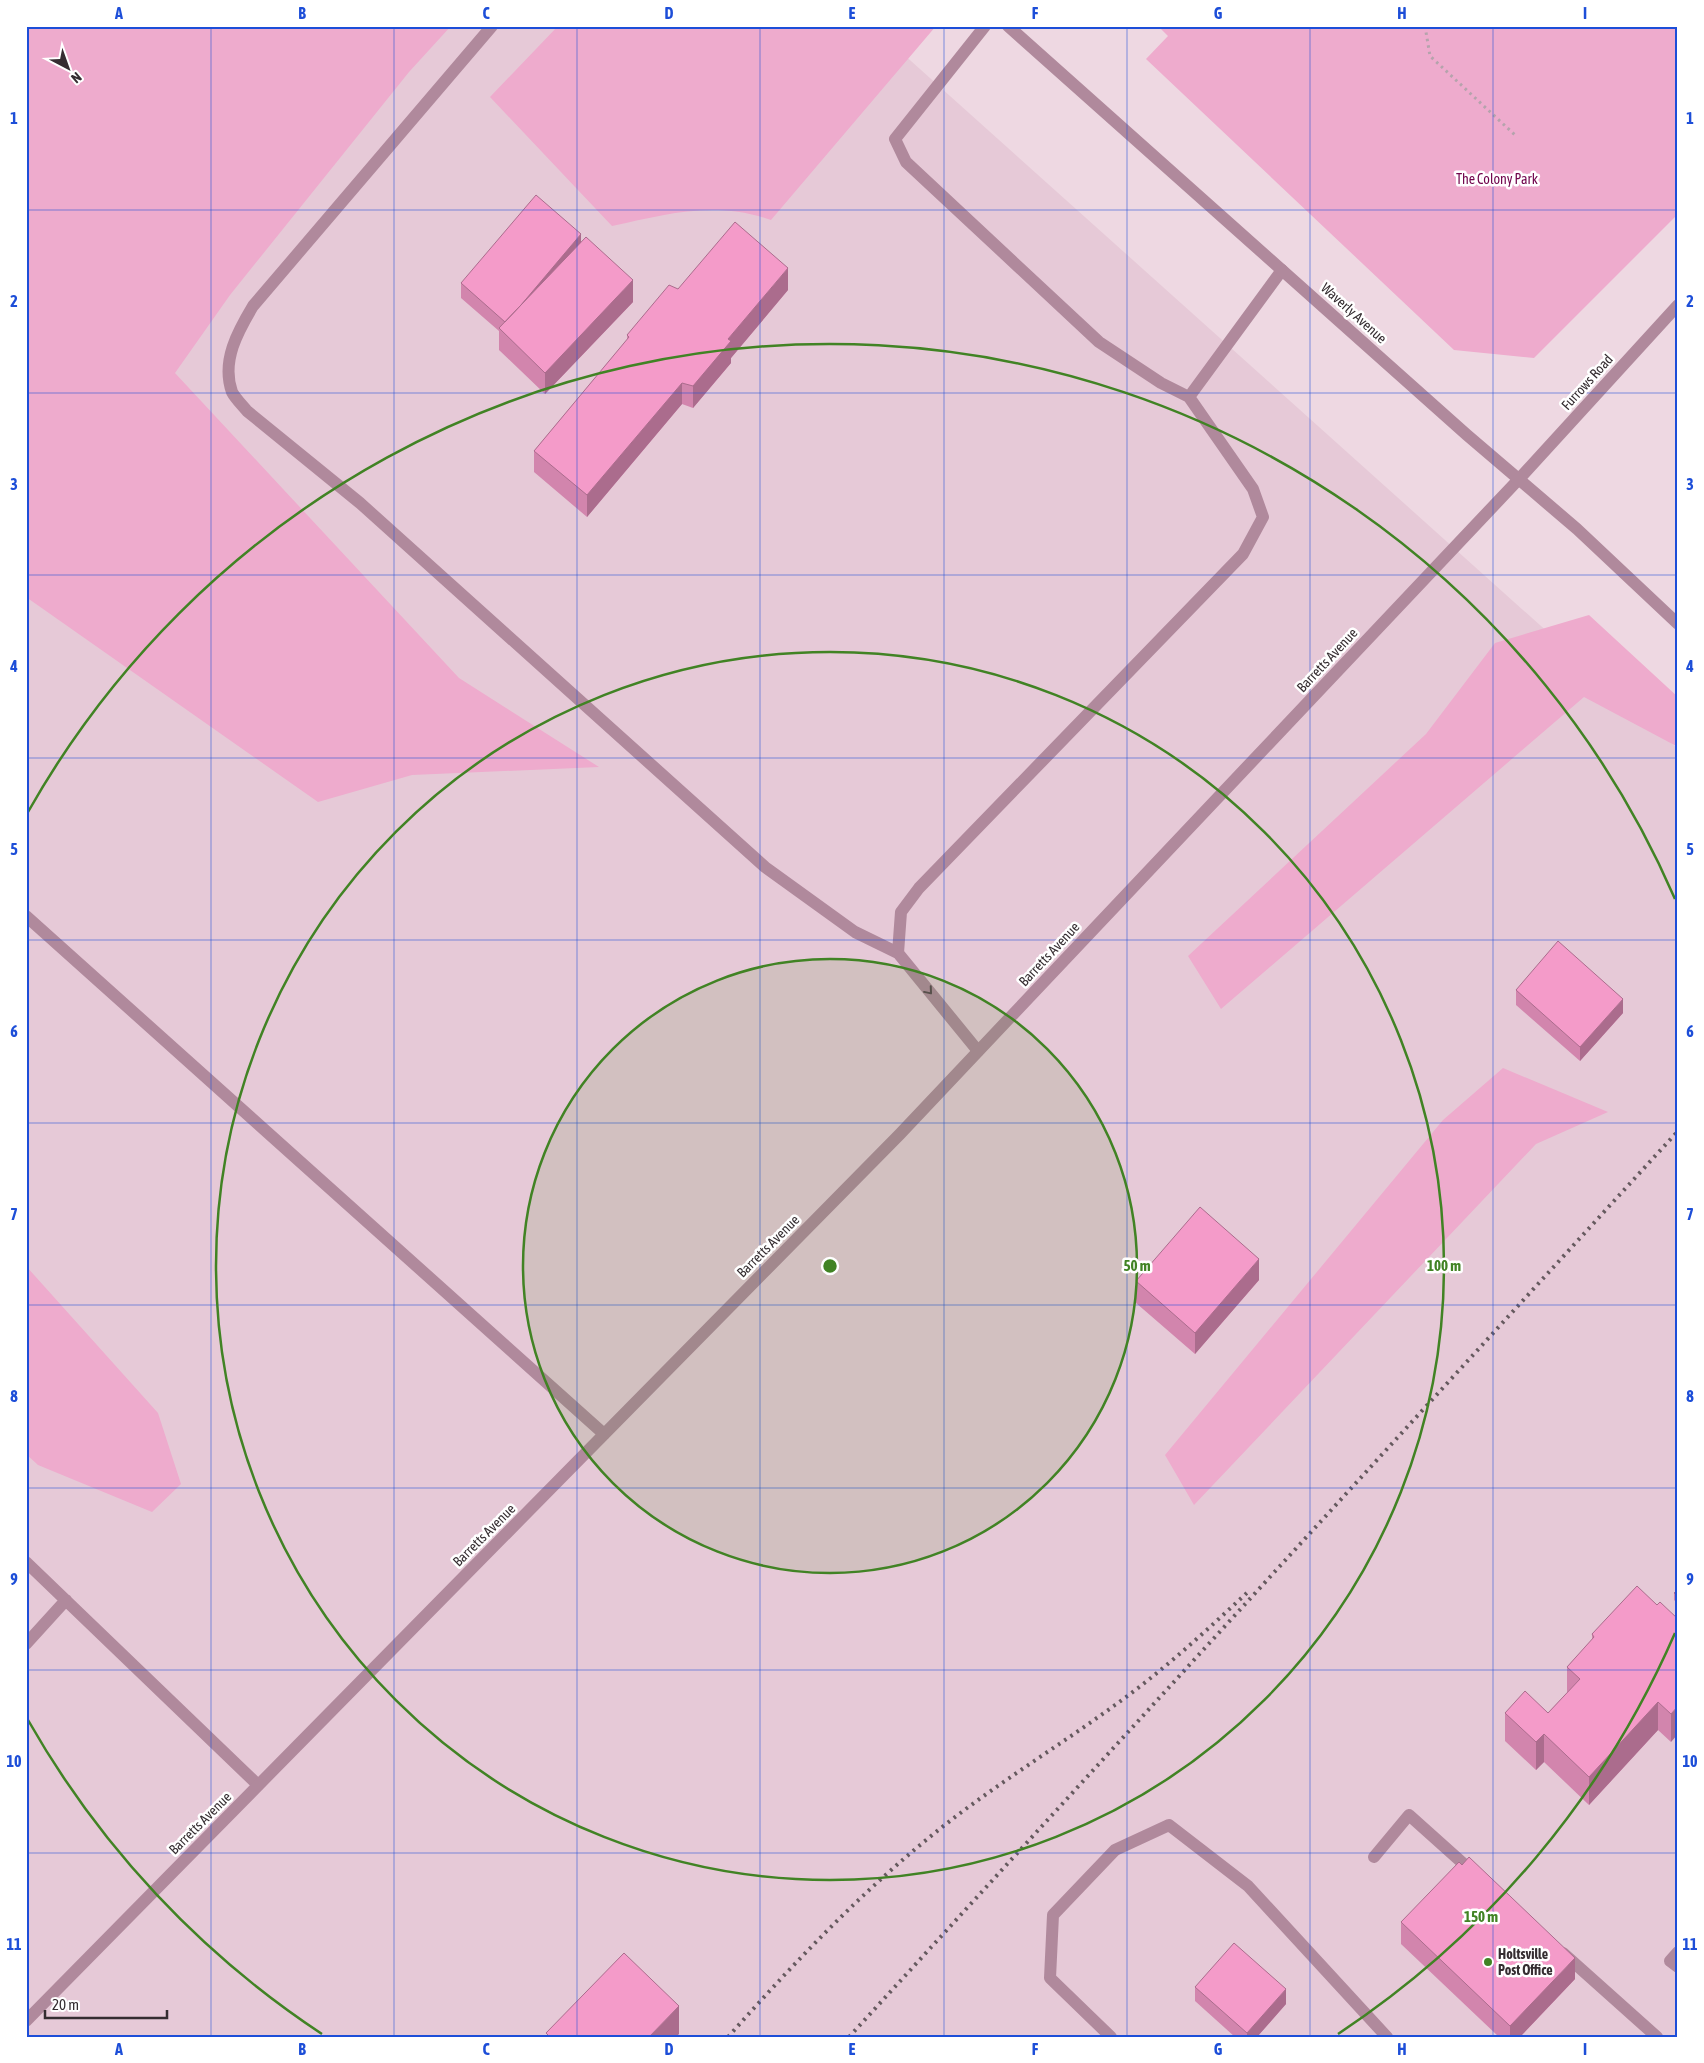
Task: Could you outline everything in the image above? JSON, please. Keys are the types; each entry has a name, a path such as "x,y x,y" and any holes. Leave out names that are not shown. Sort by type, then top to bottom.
{"street":[{"path":"492,26 253,306 235,336 228,365 232,392 247,411 360,503 765,866 855,932 898,953 978,1051"},
{"path":"898,953 901,912 919,888 1243,554 1264,517 1253,490 1190,397 1161,384 1099,342 906,162 895,139 985,26"},
{"name":"Waverly Avenue","path":"1008,26 1518,479 1577,529 1678,624"},
{"path":"1190,397 1282,270"},
{"name":"Furrows Road","path":"1518,479 1678,305"},
{"name":"Barretts Avenue","path":"26,2021 978,1051 1518,479"},
{"path":"26,916 604,1434"},
{"path":"26,1562 258,1786"},
{"path":"26,1644 66,1600"},
{"path":"1374,1857 1409,1815 1489,1886"},
{"path":"1112,2037 1050,1978 1053,1914 1116,1850 1169,1825 1248,1886 1388,2037"},
{"path":"1555,1945 1656,2037"},
{"path":"1678,1952 1670,1961 1678,1967"}],"path":[{"path":"1425,26 1430,56 1515,135"}],"shaded area":[{"path":"26,26 872,26 1678,749 1678,2037 26,2037"}],"green space":[{"path":"26,26 451,26 409,72 230,295 175,373 459,678 599,767 412,775 318,802 26,597"},
{"path":"558,26 936,26 771,220 750,214 711,210 652,217 612,226 490,97"},
{"name":"The Colony Park","path":"1158,26 1678,26 1678,214 1534,358 1454,350 1146,59 1168,36"},
{"path":"1589,615 1678,697 1678,747 1584,697 1221,1009 1188,956 1426,734 1495,643"},
{"path":"1503,1068 1608,1112 1536,1144 1194,1505 1165,1455 1443,1120"},
{"path":"26,1266 158,1413 181,1484 152,1512 38,1465 26,1454"}],"building":[{"path":"536,195 581,234 505,322 461,283"},
{"path":"735,222 788,268 728,339 731,341 693,386 682,383 587,495 534,451 629,337 627,335 669,285 678,289"},
{"path":"586,237 633,280 545,373 499,328"},
{"path":"1558,941 1623,999 1580,1047 1516,990"},
{"path":"1200,1207 1259,1259 1195,1333 1136,1281"},
{"path":"1637,1586 1657,1605 1660,1602 1678,1619 1678,1706 1671,1714 1658,1702 1589,1777 1544,1734 1536,1742 1505,1713 1525,1691 1548,1713 1580,1679 1567,1667 1594,1637 1592,1634"},
{"name":"Holtsville Post Office","path":"1469,1857 1575,1958 1510,2026 1401,1922 1459,1862 1462,1865"},
{"path":"1234,1943 1286,1989 1247,2033 1195,1987"},
{"path":"624,1953 679,2006 649,2037 550,2037 546,2033"}],"railway":[{"path":"849,2037 1678,1131"},
{"path":"728,2037 828,1930 908,1855 980,1799 1133,1692 1184,1650 1250,1590"}],"place":[{"name":"Holtsville Post Office","path":"1488,1962"}]}
